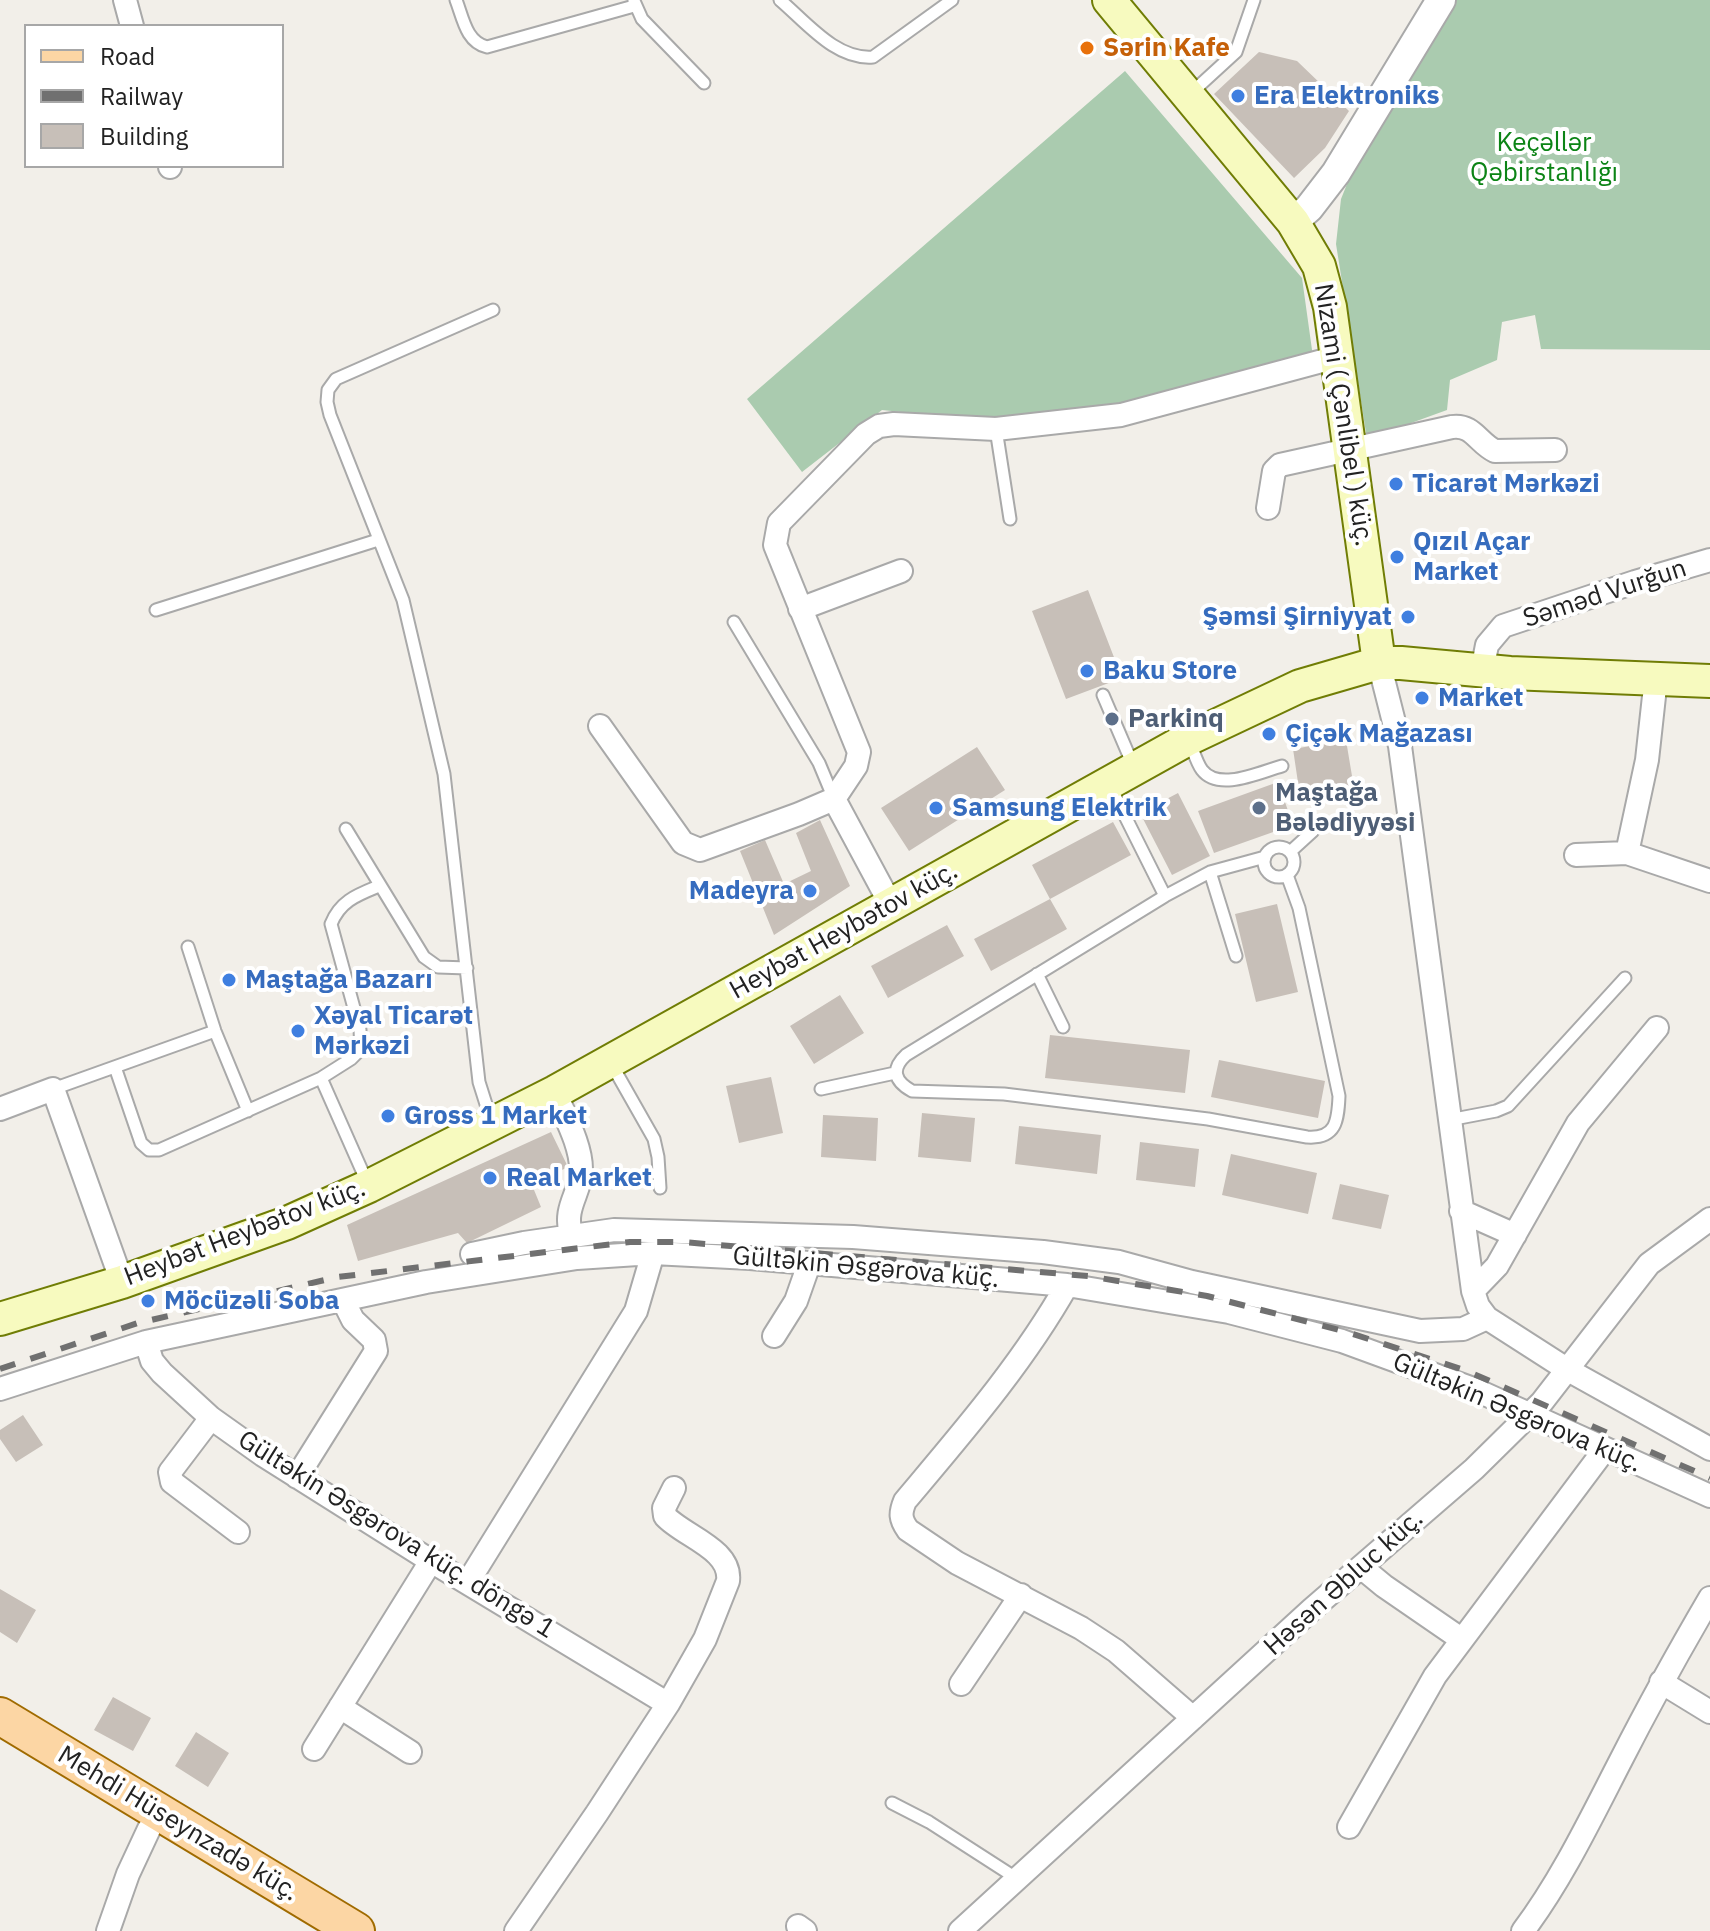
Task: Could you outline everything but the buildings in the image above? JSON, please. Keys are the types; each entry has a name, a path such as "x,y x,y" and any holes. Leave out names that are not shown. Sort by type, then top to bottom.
{"main road":[{"name":"Nizami ( Çənlibel ) küç.","path":"1109,0 1293,222 1310,248 1325,282 1379,663"},
{"name":"Heybət Heybətov küç.","path":"0,1319 122,1282 287,1223 369,1186 555,1092 1188,739 1278,694 1379,663 1710,681"},
{"name":"Mehdi Hüseynzadə küç.","path":"0,1716 356,1931"},
{"name":"Mehdi Hüseynzadə küç.","path":"0,1739 318,1931"}],"street":[{"path":"125,0 131,24"},
{"path":"1293,222 1309,208 1336,173 1441,0"},
{"path":"600,726 683,843 700,850 834,799 856,766 859,752 775,545 779,523 866,434 879,426 894,424 996,429 1121,415 1337,357"},
{"path":"1268,508 1274,471 1280,465 1462,426 1495,451 1555,450"},
{"name":"Səməd Vurğun","path":"1482,671 1487,645 1503,626 1710,560"},
{"path":"800,609 901,571"},
{"path":"1379,663 1400,746 1461,1211 1478,1306 1487,1318 1568,1370 1710,1449"},
{"path":"1627,853 1647,760 1656,678"},
{"path":"834,799 891,905"},
{"path":"1576,855 1627,853 1710,881"},
{"path":"1473,1291 1497,1266 1578,1123 1657,1028"},
{"path":"0,1108 53,1089 122,1282"},
{"path":"555,1092 581,1167 567,1222 571,1235"},
{"path":"1461,1211 1515,1235"},
{"name":"Həsən Əbluc küç.","path":"960,1931 1193,1718 1474,1469 1529,1415 1568,1370 1649,1264 1710,1219"},
{"path":"472,1254 614,1230 853,1237 1043,1252 1119,1262 1192,1282 1420,1331 1463,1329 1487,1318"},
{"path":"468,1582 636,1311 653,1253"},
{"name":"Gültəkin Əsgərova küç.","path":"0,1389 146,1342 426,1282 577,1258 653,1253 750,1258 1067,1285 1229,1312 1342,1341 1476,1390 1710,1496"},
{"path":"774,1336 804,1285 809,1264"},
{"path":"1067,1285 1046,1322 971,1423 905,1501 901,1511 902,1522 908,1530 957,1563 1081,1628 1116,1651 1193,1718"},
{"path":"297,1477 376,1351 374,1340 353,1320 343,1300"},
{"name":"Gültəkin Əsgərova küç. döngə 1","path":"146,1342 152,1361 162,1373 211,1418 297,1477 431,1561 668,1704"},
{"path":"211,1418 170,1472 172,1482 238,1532"},
{"path":"1349,1827 1409,1718 1461,1639 1605,1449"},
{"path":"516,1931 668,1704 705,1639 729,1572 717,1554 665,1516 664,1508 674,1488"},
{"path":"314,1749 431,1561"},
{"path":"1361,1567 1461,1639"},
{"path":"961,1684 1021,1595"},
{"path":"1523,1931 1589,1822 1661,1682 1710,1598"},
{"path":"1661,1682 1710,1712"},
{"path":"340,1707 410,1752"},
{"path":"108,1931 128,1874 149,1829"}],"lane":[{"path":"456,0 471,39 487,47 634,3 661,41 704,83"},
{"path":"780,0 842,53 857,59 873,57 952,0"},
{"path":"1188,96 1236,52 1254,0"},
{"path":"492,1124 479,1082 444,774 403,600 327,402 328,390 336,379 493,310"},
{"path":"996,429 1010,519"},
{"path":"156,610 378,540"},
{"path":"734,622 819,763 834,799"},
{"path":"1103,695 1122,776 1165,896"},
{"path":"1188,739 1202,771 1215,780 1228,781 1282,766"},
{"path":"346,829 424,957 438,967 467,968"},
{"path":"1290,852 1313,831"},
{"path":"1265,857 1266,869 1275,877 1287,875 1294,864 1290,852 1279,847 1273,848 1265,857 1210,872 1165,896 906,1055 897,1064 895,1073 904,1087 912,1091 1004,1094 1208,1119 1307,1137 1320,1138 1328,1134 1336,1121 1339,1096 1299,908 1287,875"},
{"path":"1210,872 1236,956"},
{"path":"115,1067 141,1143 149,1150 159,1150 321,1078 351,1059 361,1049 360,1030 331,924 336,911 349,899 379,886"},
{"path":"188,947 215,1031 248,1111"},
{"path":"1037,974 1063,1027"},
{"path":"1449,1120 1508,1106 1625,978"},
{"path":"53,1089 215,1031"},
{"path":"610,1061 654,1139 660,1188"},
{"path":"821,1089 895,1073"},
{"path":"321,1078 369,1186"},
{"path":"892,1803 929,1822 1016,1878"}],"green space":[{"name":"Keçəllər Qəbirstanlığı","path":"1457,0 1710,0 1710,350 1541,349 1535,315 1502,322 1497,360 1450,380 1447,410 1367,439 1336,244 1341,199 1357,159"},
{"path":"1125,71 1302,278 1313,357 1102,408 987,421 882,410 802,472 747,399"}],"railway":[{"path":"0,1369 138,1323 338,1277 630,1242 682,1242 1088,1276 1207,1296 1347,1332 1467,1371 1710,1478"}],"place":[{"name":"Sərin Kafe","path":"1087,48"},
{"name":"Era Elektroniks","path":"1238,96"},
{"name":"Ticarət Mərkəzi","path":"1396,484"},
{"name":"Qızıl Açar Market","path":"1397,557"},
{"name":"Şəmsi Şirniyyat","path":"1408,617"},
{"name":"Baku Store","path":"1087,671"},
{"name":"Market","path":"1422,698"},
{"name":"Parkinq","path":"1112,719"},
{"name":"Çiçək Mağazası","path":"1269,734"},
{"name":"Samsung Elektrik","path":"936,808"},
{"name":"Maştağa Bələdiyyəsi","path":"1259,808"},
{"name":"Madeyra","path":"810,891"},
{"name":"Maştağa Bazarı","path":"229,980"},
{"name":"Xəyal Ticarət Mərkəzi","path":"298,1031"},
{"name":"Gross 1 Market","path":"388,1116"},
{"name":"Real Market","path":"490,1178"},
{"name":"Möcüzəli Soba","path":"148,1301"}]}
